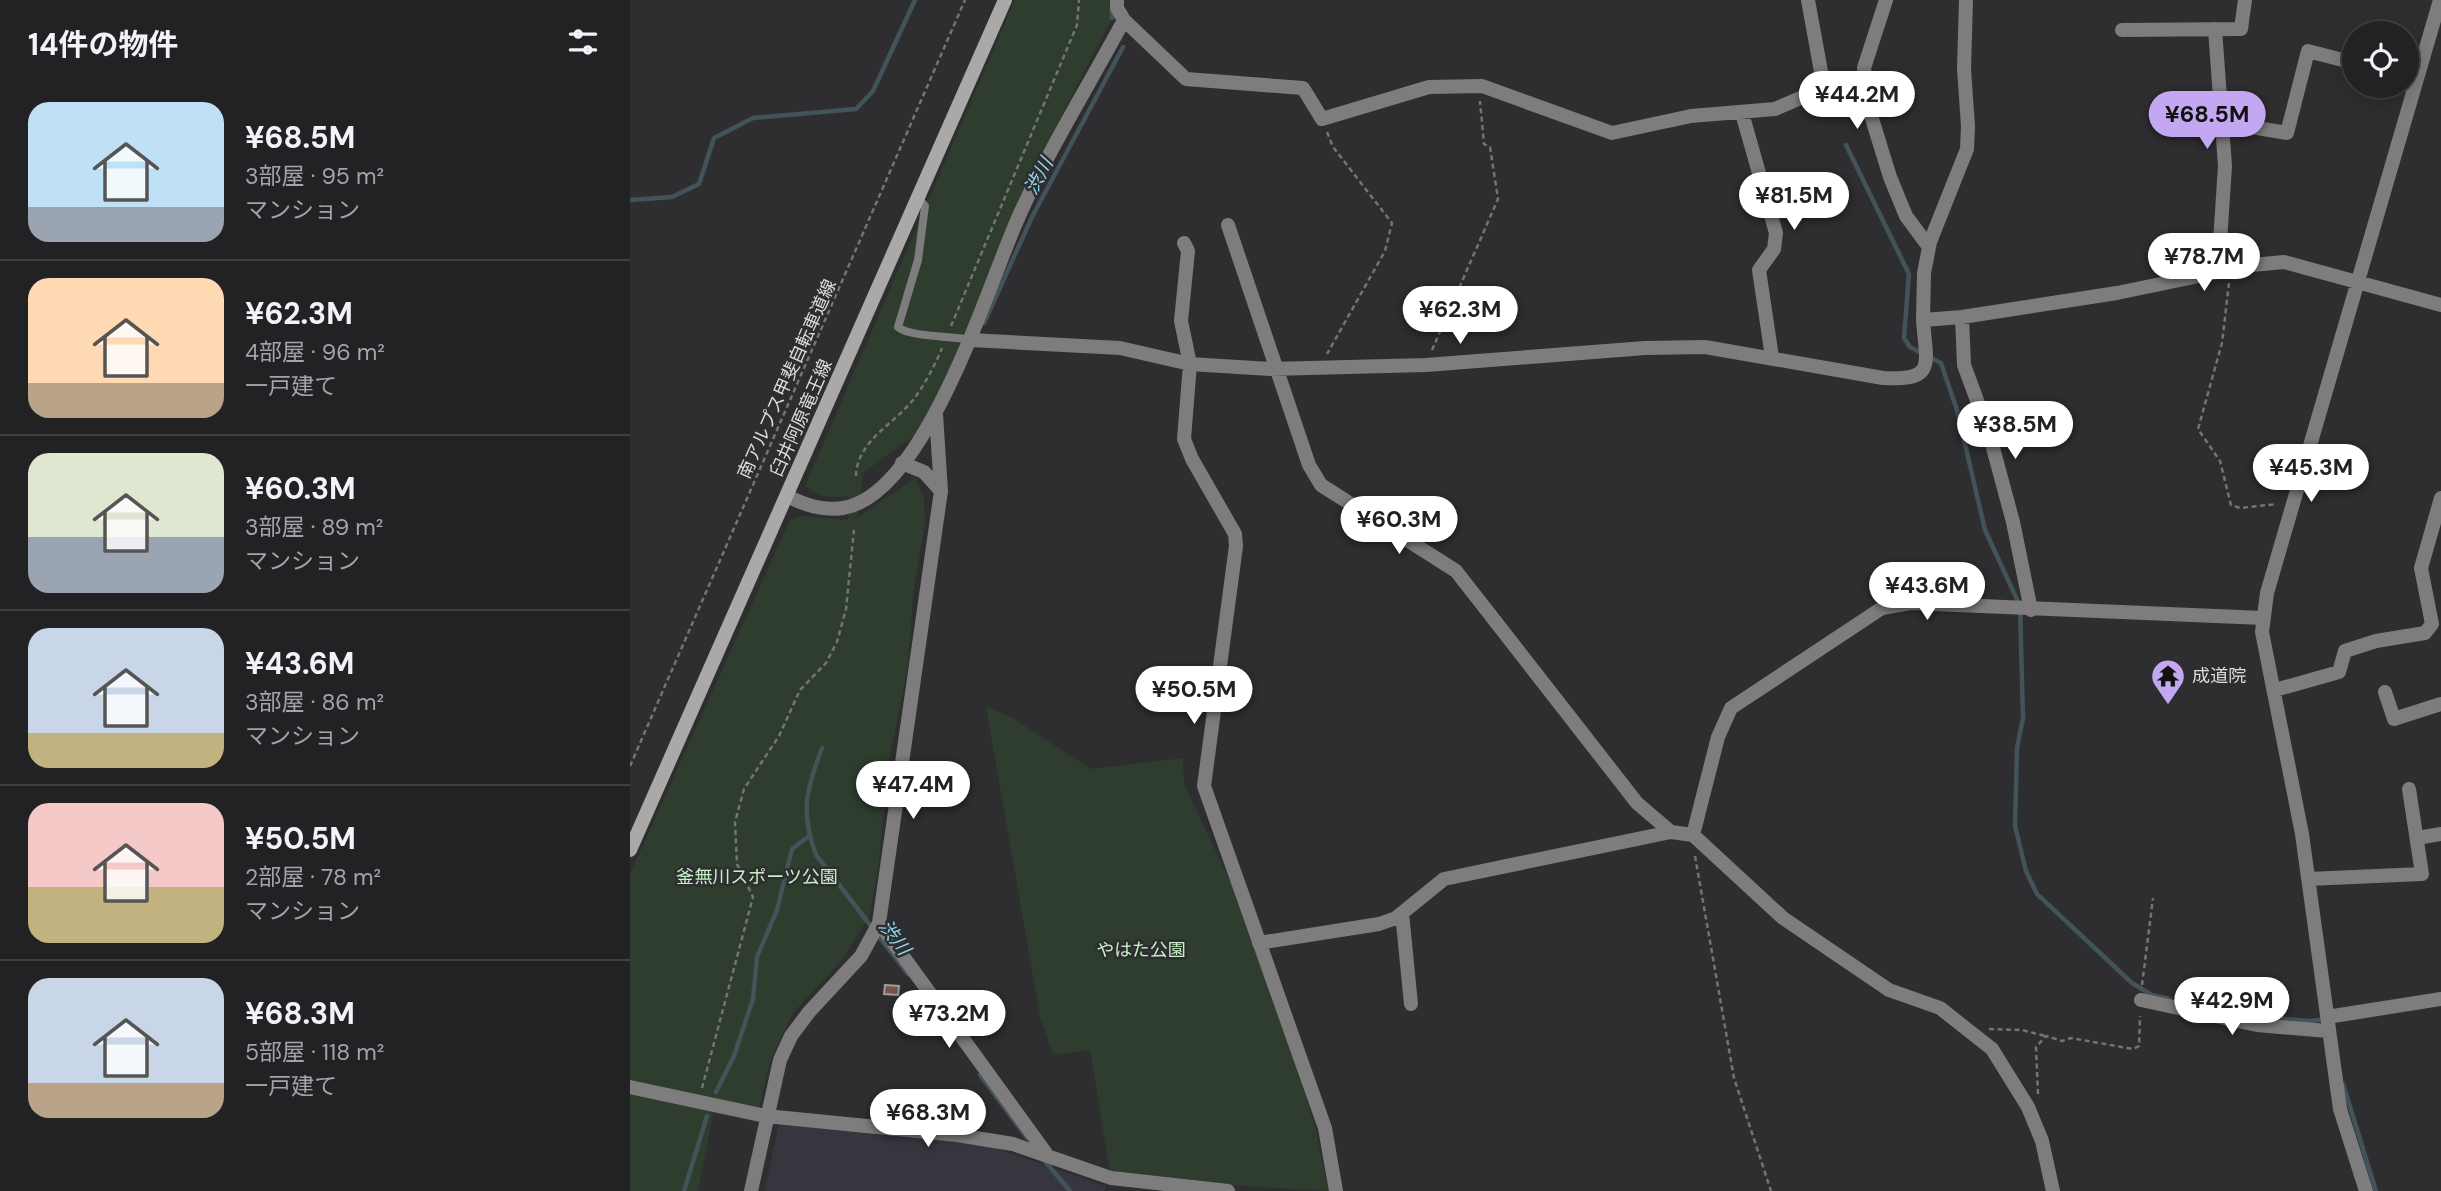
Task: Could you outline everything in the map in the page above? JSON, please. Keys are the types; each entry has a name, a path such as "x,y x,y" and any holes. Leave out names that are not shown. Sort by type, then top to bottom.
{"main road":[{"name":"臼井阿原竜王線","path":"630,850 1005,0"}],"street":[{"path":"1118,0 1117,8 1124,20 1186,79 1303,88 1322,119 1429,87 1479,86 1612,134 1691,116 1775,109 1825,88 1864,78"},
{"path":"1808,0 1825,88"},
{"path":"1886,0 1864,68 1869,108 1890,177 1906,216 1929,247"},
{"path":"971,340 1120,348 1190,364 1278,369 1426,365 1705,346 1883,379 1910,380 1916,377 1926,362 1924,273 1929,247 1939,213 1967,149 1964,69 1966,0"},
{"path":"2122,30 2241,29 2245,0"},
{"path":"2419,55 2441,0"},
{"path":"787,496 807,506 845,508 859,503 902,463 921,440 971,340 1019,216 1124,20"},
{"path":"2215,29 2225,166 2223,271"},
{"path":"2222,122 2287,133 2308,51 2342,60"},
{"path":"2366,1191 2340,1110 2308,880 2275,690 2262,632 2263,618 2358,284 2406,98"},
{"path":"1742,113 1776,233 1774,249 1759,270 1772,358"},
{"path":"1228,225 1309,465 1321,485 1455,571 1637,803 1671,832"},
{"path":"1184,243 1188,251 1181,321 1190,364 1184,439 1192,459 1235,534 1236,546 1204,786 1325,1128 1336,1191"},
{"path":"1923,320 1962,317 2117,293 2223,271 2284,262 2441,305"},
{"path":"1962,317 1964,365 1996,459 2013,522 2031,610"},
{"path":"751,1191 780,1060 791,1036 809,1012 861,956 879,923 940,491 936,414"},
{"path":"902,463 924,472 940,491"},
{"path":"2275,690 2339,672 2345,651 2356,646 2425,633 2434,628 2421,568 2441,498"},
{"path":"1693,835 1718,737 1731,708 1882,608 1910,603 2263,618"},
{"path":"2385,692 2394,719 2441,704"},
{"path":"2308,880 2422,874 2409,789"},
{"path":"1259,943 1379,924 1402,913 1444,879 1671,832 1693,835 1783,918 1889,990 1940,1007 1992,1049 2028,1107 2042,1141 2053,1191"},
{"path":"2417,838 2441,834"},
{"path":"1402,913 1411,1004"},
{"path":"879,923 1048,1156"},
{"path":"2141,1000 2257,1025 2327,1024 2441,999"},
{"path":"630,1087 766,1116 957,1135 1013,1144 1048,1156 1112,1185 1227,1191"}],"lane":[{"path":"918,198 925,206 918,260 898,327 904,332 948,335 971,340"}],"path":[{"name":"南アルプス甲斐自転車道線","path":"630,766 965,0"},
{"path":"856,476 856,463 871,440 913,400 948,335 1077,25 1079,0"},
{"path":"1426,365 1498,199 1490,147 1484,144 1479,86"},
{"path":"1319,368 1385,251 1392,223 1333,147 1322,119"},
{"path":"2223,271 2228,304 2222,343 2198,429 2220,461 2231,505 2240,508 2294,503"},
{"path":"700,1095 753,897 737,864 735,821 744,789 779,736 800,690 826,663 837,642 846,609 853,530"},
{"path":"1693,835 1734,1078 1772,1191"},
{"path":"1969,1029 2022,1030 2062,1041 2071,1038 2133,1049 2139,1046 2141,1000 2153,898"},
{"path":"2028,1107 2039,1103 2036,1047 2038,1040 2046,1036"}],"shaded area":[{"path":"779,1123 986,1145 1105,1186 1105,1191 765,1191"}],"green space":[{"name":"釜無川スポーツ公園","path":"1015,0 1113,0 1112,18 1040,157 923,429 863,473 858,517 915,478 924,498 925,523 913,596 908,666 889,761 878,869 870,915 842,960 793,1013 770,1061 756,1122 713,1113 698,1191 630,1191 630,874 790,520 801,516 848,520 849,496 826,496 805,486"},
{"name":"やはた公園","path":"986,707 1011,717 1091,769 1183,758 1184,784 1259,943 1316,1130 1328,1191 1111,1178 1090,1050 1053,1055 1040,1016"}],"building":[{"path":"885,985 899,986 898,995 884,994"}],"waterway":[{"path":"630,200 672,197 699,184 714,138 753,118 856,109 873,91 915,0"},
{"name":"渋川","path":"1112,8 1112,18"},
{"name":"渋川","path":"984,323 1032,217 1123,47"},
{"path":"1846,145 1909,274 1904,338 1910,347 1941,363 1957,410 1985,530 2020,606 2023,718 2017,748 2015,826 2026,871 2037,894 2132,983 2152,995 2170,999"},
{"name":"渋川","path":"822,748 807,801 808,826 816,855 908,974"},
{"path":"716,1092 734,1056 753,999 757,957 777,910 792,849 809,836"},
{"path":"2244,1016 2311,1021 2326,1019"},
{"name":"渋川","path":"980,1075 1027,1138"},
{"path":"2343,1084 2376,1191"},
{"path":"684,1191 707,1116"},
{"name":"渋川","path":"1043,1159 1070,1191"}],"place":[{"name":"成道院","path":"2168,706"}]}
